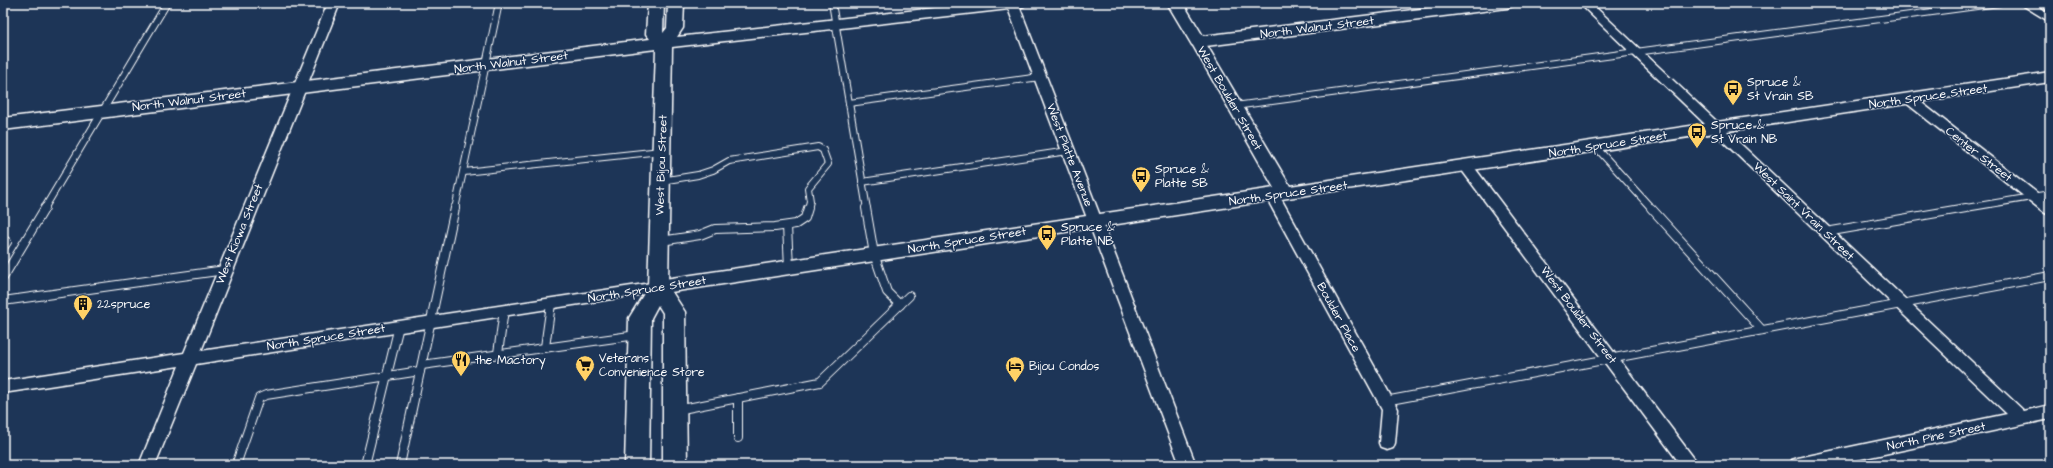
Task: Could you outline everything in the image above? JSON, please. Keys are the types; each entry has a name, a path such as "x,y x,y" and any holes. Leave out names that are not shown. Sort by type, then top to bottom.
{"main road":[{"path":"656,3 654,34 664,43 675,28 676,3"},
{"name":"North Walnut Street","path":"3,124 664,43 836,25 1014,3"},
{"name":"West Boulder Street","path":"1175,3 1198,42"},
{"name":"North Walnut Street","path":"1198,42 1507,3"},
{"name":"West Bijou Street","path":"637,465 641,334 640,318 658,287 664,43"},
{"path":"658,287 674,312 675,465"}],"street":[{"name":"West Kiowa Street","path":"147,465 189,358 334,3"},
{"name":"West Platte Avenue","path":"1014,3 1040,77 1188,465"},
{"name":"West Saint Vrain Street","path":"1585,3 2022,419"},
{"path":"2026,3 2050,19"},
{"name":"West Boulder Street","path":"1198,42 1235,106 1279,194"},
{"name":"North Spruce Street","path":"3,387 874,254 2050,78"},
{"name":"Center Street","path":"1909,99 2050,210"},
{"name":"West Boulder Street","path":"1466,166 1691,465"},
{"name":"Boulder Place","path":"1279,194 1390,410 1387,443"},
{"name":"North Pine Street","path":"1798,465 2050,412"}],"lane":[{"path":"3,278 167,3"},
{"path":"400,465 499,3"},
{"path":"832,3 874,254 887,292 900,305"},
{"path":"1235,106 1999,3"},
{"path":"849,103 1040,77"},
{"path":"1595,146 1762,330"},
{"path":"659,241 700,235 715,229 788,226 796,224 805,218 810,201 808,188 828,164 823,150 818,147 729,161 713,170 698,175 660,181"},
{"path":"464,172 661,151"},
{"path":"862,182 1068,151"},
{"path":"1826,232 2050,194"},
{"path":"788,226 789,268"},
{"path":"3,239 7,242 3,248"},
{"path":"3,301 225,270"},
{"path":"1385,400 2050,276"},
{"path":"674,411 820,382 909,296"},
{"path":"546,347 551,304"},
{"path":"498,353 504,310"},
{"path":"365,465 399,326"},
{"path":"236,465 259,398 266,395 386,376 498,353 641,334"},
{"path":"738,398 738,438"}],"place":[{"name":"Spruce & St Vrain SB","path":"1733,106"},
{"name":"Spruce & St Vrain NB","path":"1697,149"},
{"name":"Spruce & Platte SB","path":"1141,193"},
{"name":"Spruce & Platte NB","path":"1047,251"},
{"name":"22spruce","path":"83,321"},
{"name":"the Mactory","path":"461,377"},
{"name":"Veterans Convenience Store","path":"585,382"},
{"name":"Bijou Condos","path":"1015,383"}]}
